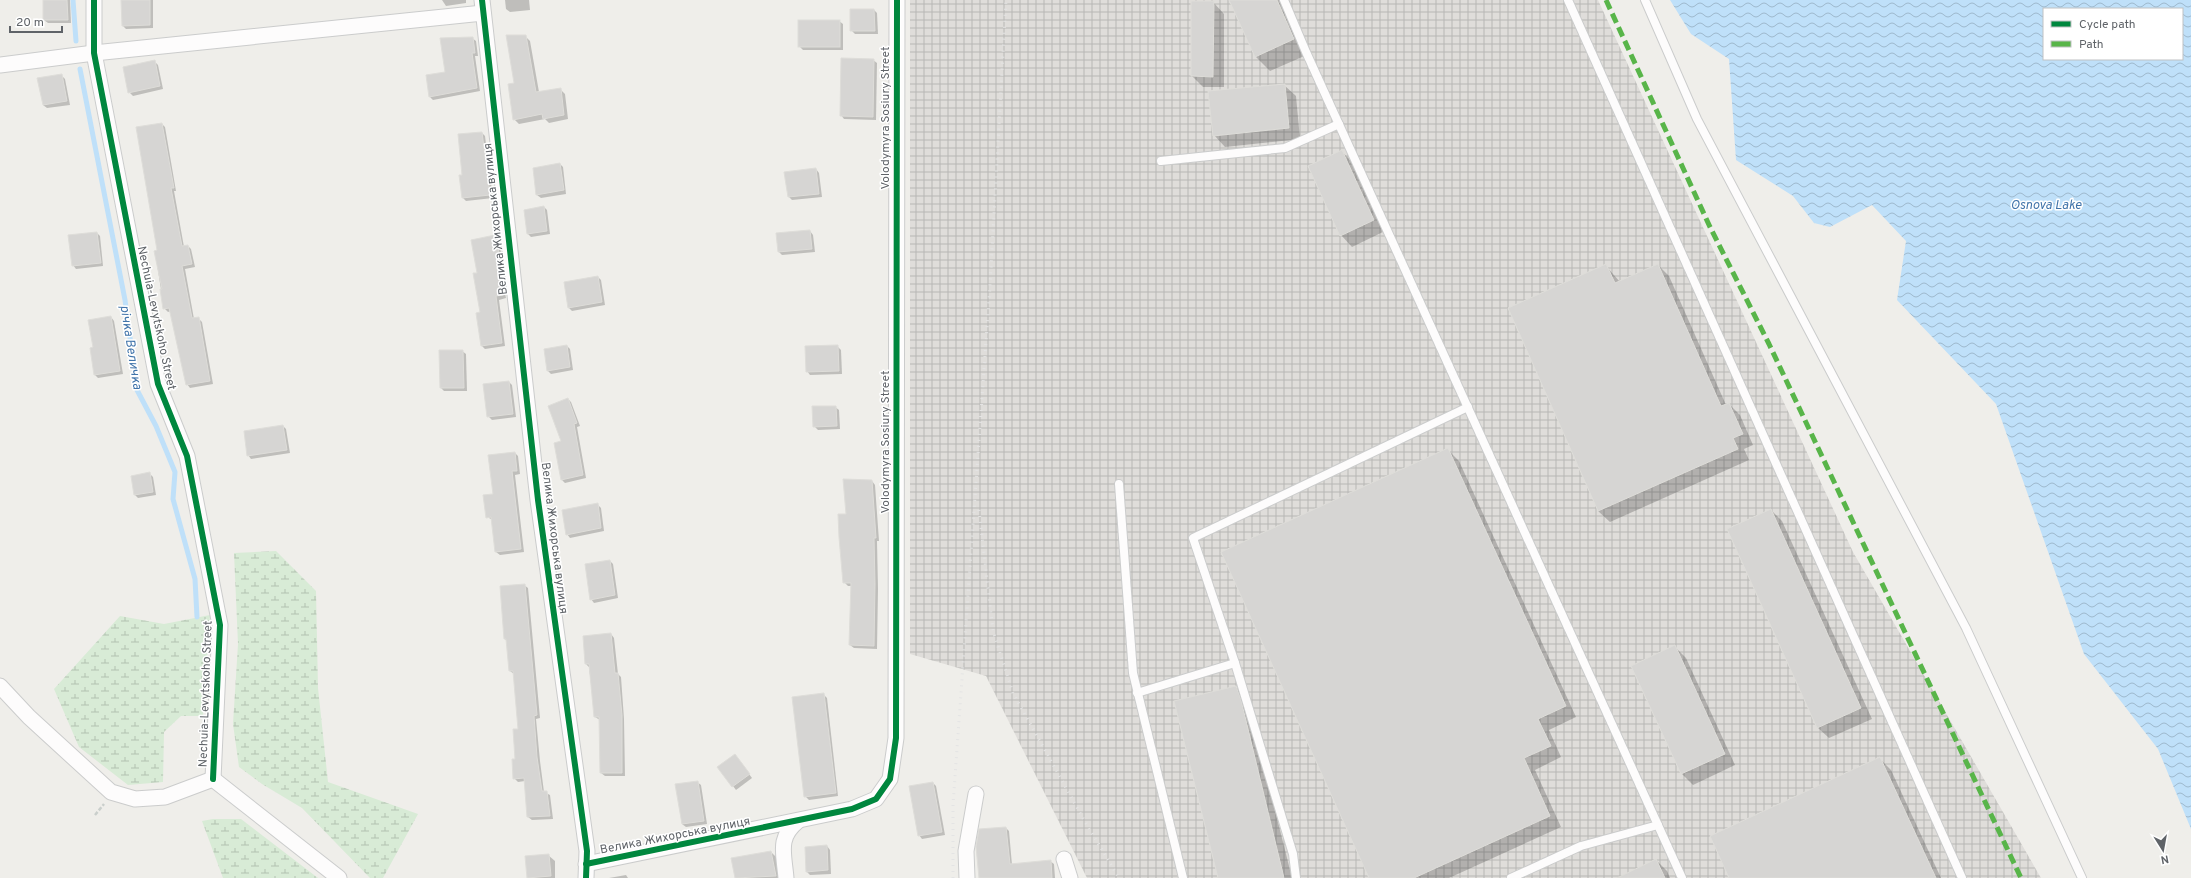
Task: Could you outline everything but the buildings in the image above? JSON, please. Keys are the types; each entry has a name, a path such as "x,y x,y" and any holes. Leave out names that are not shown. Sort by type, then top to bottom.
{"street":[{"name":"Nechuia-Levytskoho Street","path":"94,0 94,53 158,384 187,456 220,624 213,779"},
{"name":"Volodymyra Sosiury Street","path":"798,821 852,809 876,799 890,779 896,738 897,0"},
{"path":"0,65 483,6"},
{"name":"Велика Жихорська вулиця","path":"483,6 538,500 586,844 586,871 798,821"},
{"path":"0,686 29,717 111,792 134,800 165,797 213,779 339,878"},
{"path":"968,878 966,851 976,794"},
{"path":"786,878 783,840 788,829 798,821"},
{"path":"1064,859 1070,878"}],"lane":[{"path":"1284,0 1682,878"},
{"path":"1568,0 1962,878"},
{"path":"1645,0 1697,119 1966,628 2082,878"},
{"path":"1161,161 1285,148 1339,124"},
{"path":"1296,878 1293,854 1235,663 1193,538 1468,407"},
{"path":"1119,484 1133,673 1183,878"},
{"path":"1138,693 1235,663"},
{"path":"1510,878 1581,846 1658,825"}],"shaded area":[{"path":"910,0 1598,0 1853,552 2041,878 1087,878 986,676 910,654"}],"green space":[{"path":"276,551 316,591 318,688 328,782 418,814 383,878 370,878 302,808 262,784 239,767 233,724 238,644 234,553"},
{"path":"210,615 203,716 181,716 164,732 163,782 128,785 79,747 54,689 120,616 164,624"},
{"path":"213,819 241,819 318,878 223,878 202,821"}],"water":[{"name":"Osnova Lake","path":"1670,0 2191,0 2191,829 2158,749 2084,654 1996,404 1897,300 1906,241 1872,205 1830,227 1814,223 1793,196 1736,160 1729,59 1691,34"}],"waterway":[{"name":"річка Величка","path":"73,0 76,41"},
{"name":"річка Величка","path":"80,69 125,300 137,390 156,426 175,472 173,499 195,579 197,617"}],"railway":[{"path":"953,878 953,805 990,286 1006,0"},
{"path":"979,510 993,631 1013,693 1084,820 1119,878"}],"marked path":[{"path":"1606,0 1710,227 1769,344 2021,878"}],"cycle path":[{"path":"94,0 94,53 158,384 187,456 220,625 213,779"},
{"path":"482,0 538,500 587,851 586,878"},
{"path":"586,864 852,809 876,799 890,779 896,738 897,0"}]}
